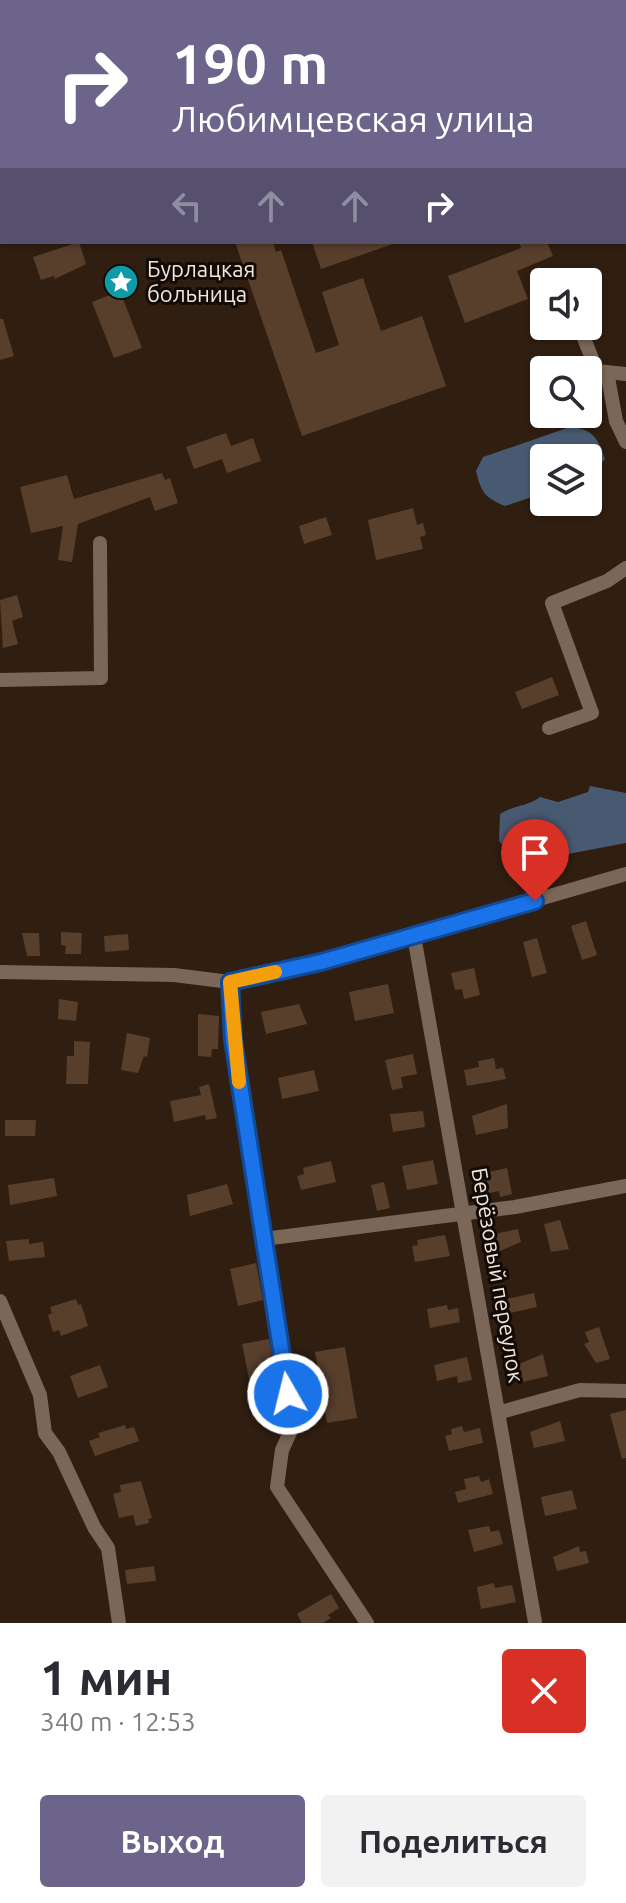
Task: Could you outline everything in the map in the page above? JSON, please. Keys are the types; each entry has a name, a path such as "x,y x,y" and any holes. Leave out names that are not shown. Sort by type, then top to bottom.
{"street":[{"path":"585,340 597,371 626,374"},
{"path":"607,372 616,421 626,442"},
{"path":"0,680 101,678 100,543"},
{"path":"549,728 592,713 552,603 607,581 626,568"},
{"path":"0,972 174,975 230,982 414,936 626,874"},
{"name":"Берёзовый переулок","path":"414,936 501,1412 535,1622"},
{"path":"230,982 233,1040 293,1426 282,1450 277,1487 367,1623"},
{"path":"264,1239 626,1186"},
{"path":"0,1301 40,1395 45,1433 59,1452 94,1527 108,1548 119,1623"},
{"path":"501,1412 580,1390 626,1391"}],"water":[{"path":"567,428 589,432 599,444 530,444 530,498 505,506 485,493 480,484 476,471 483,457"},
{"path":"590,786 626,793 626,843 531,861 513,856 499,841 500,814 540,797 558,802 588,792"}],"building":[{"path":"80,244 86,264 55,279 54,276 41,280 33,257"},
{"path":"236,244 274,244 276,252 281,250 316,353 339,345 322,292 363,278 381,331 422,316 446,386 302,436"},
{"path":"313,244 393,244 321,269"},
{"path":"520,244 548,244 553,256 517,271 528,299 465,323 448,276 521,248"},
{"path":"120,291 142,348 114,358 92,302"},
{"path":"0,319 3,319 14,356 0,360"},
{"path":"226,433 231,446 253,438 261,461 227,473 222,459 194,469 186,447"},
{"path":"162,473 165,480 170,478 178,503 155,511 150,497 78,524 72,562 58,560 63,526 31,533 20,487 67,475 74,499"},
{"path":"413,508 417,525 423,523 426,535 420,537 423,549 376,560 368,520"},
{"path":"326,517 332,535 304,544 299,526"},
{"path":"17,595 23,617 12,621 18,644 3,648 0,600"},
{"path":"552,677 559,695 522,709 515,692"},
{"path":"586,921 597,955 582,960 571,926"},
{"path":"61,932 82,933 81,954 65,954 66,946 61,945"},
{"path":"22,933 39,933 40,956 27,956"},
{"path":"128,934 129,950 105,952 104,936"},
{"path":"537,938 547,973 532,977 523,942"},
{"path":"474,968 480,995 464,999 462,989 455,990 451,973"},
{"path":"388,984 394,1013 355,1021 349,992"},
{"path":"59,999 78,1002 76,1021 58,1019"},
{"path":"299,1004 307,1024 266,1034 261,1012"},
{"path":"198,1014 219,1016 218,1049 212,1049 211,1057 198,1056"},
{"path":"127,1033 150,1038 147,1057 144,1056 138,1073 121,1070"},
{"path":"74,1041 90,1042 88,1084 66,1084 67,1056 74,1056"},
{"path":"413,1054 417,1074 401,1077 403,1088 392,1090 385,1060"},
{"path":"494,1058 496,1069 503,1068 506,1079 467,1086 464,1070 479,1067 478,1061"},
{"path":"314,1070 319,1091 282,1099 278,1078"},
{"path":"209,1084 217,1118 206,1120 205,1115 174,1122 170,1101 201,1095 199,1087"},
{"path":"507,1104 508,1128 476,1135 472,1116"},
{"path":"423,1111 425,1127 393,1132 390,1114"},
{"path":"5,1120 36,1120 35,1136 5,1136"},
{"path":"433,1160 438,1184 407,1190 402,1166"},
{"path":"331,1161 336,1182 301,1190 297,1176 304,1174 303,1168"},
{"path":"507,1168 512,1194 500,1197 499,1191 484,1194 479,1174"},
{"path":"54,1178 57,1196 10,1205 8,1185"},
{"path":"384,1182 390,1208 377,1211 371,1185"},
{"path":"227,1184 233,1204 190,1216 187,1195"},
{"path":"560,1220 569,1249 551,1252 544,1224"},
{"path":"518,1229 521,1242 493,1254 489,1235"},
{"path":"445,1235 450,1256 415,1262 412,1246 418,1245 417,1240"},
{"path":"29,1239 29,1244 43,1242 45,1257 9,1261 6,1241"},
{"path":"256,1263 263,1300 238,1306 230,1269"},
{"path":"534,1293 537,1307 506,1314 503,1300"},
{"path":"76,1299 78,1305 81,1304 88,1326 61,1336 59,1330 53,1332 48,1315 52,1313 50,1307"},
{"path":"447,1305 448,1310 458,1308 460,1322 430,1328 427,1309"},
{"path":"599,1327 610,1359 596,1363 584,1344 589,1342 585,1332"},
{"path":"269,1339 276,1378 250,1383 242,1344"},
{"path":"345,1347 357,1418 327,1423 315,1352"},
{"path":"543,1354 548,1376 519,1383 514,1366"},
{"path":"467,1357 472,1380 458,1383 457,1376 437,1381 434,1365"},
{"path":"100,1365 108,1387 78,1398 70,1376"},
{"path":"626,1410 626,1458 622,1459 610,1414"},
{"path":"560,1421 565,1441 534,1448 530,1432"},
{"path":"125,1425 126,1429 134,1427 139,1441 95,1456 89,1441 100,1437 98,1433"},
{"path":"462,1426 464,1432 480,1428 483,1443 449,1451 445,1436 452,1434 451,1429"},
{"path":"479,1476 481,1482 489,1479 493,1494 458,1503 455,1492 466,1489 464,1479"},
{"path":"141,1481 152,1518 148,1519 149,1523 136,1526 133,1515 119,1518 113,1494 121,1492 120,1485"},
{"path":"572,1490 577,1509 545,1516 541,1497"},
{"path":"489,1526 491,1532 499,1530 503,1544 474,1552 468,1530"},
{"path":"579,1546 580,1552 586,1551 589,1563 557,1571 553,1557"},
{"path":"154,1566 156,1581 127,1584 125,1570"},
{"path":"494,1583 495,1588 512,1585 516,1602 481,1609 477,1587"},
{"path":"331,1594 339,1608 328,1615 331,1618 323,1623 302,1623 297,1614"}],"slow traffic":[{"path":"239,1082 230,982 275,972"}],"place":[{"name":"Бурлацкая больница","path":"121,282"}],"route":[{"path":"288,1394 233,1040 230,982 321,962 535,901"}]}
